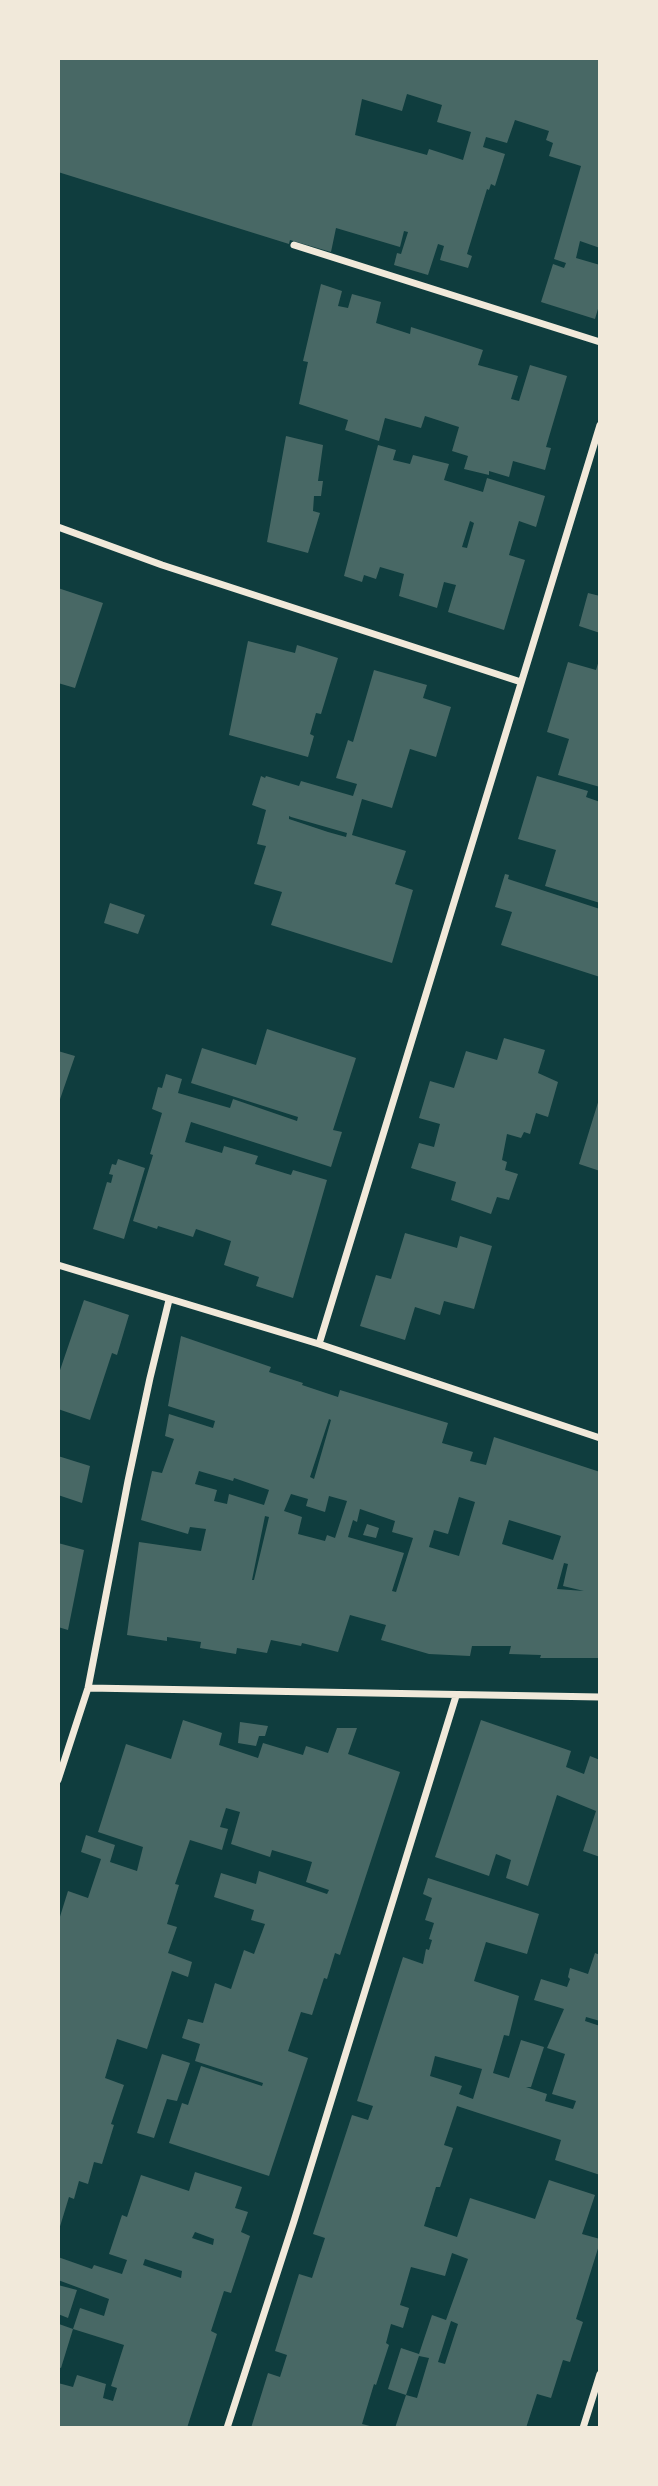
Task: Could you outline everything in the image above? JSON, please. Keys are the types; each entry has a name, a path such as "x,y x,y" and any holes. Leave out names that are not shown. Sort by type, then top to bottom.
{"street":[{"path":"294,245 600,342"},
{"path":"319,1344 600,425"},
{"path":"58,527 163,565 521,682"},
{"path":"58,1265 319,1344 600,1438"},
{"path":"58,1780 88,1688 128,1481 169,1300"},
{"path":"88,1688 600,1697"},
{"path":"227,2428 294,2221 456,1696"},
{"path":"583,2428 600,2374"}],"building":[{"path":"58,58 600,58 600,248 580,241 576,258 600,265 600,302 595,319 541,302 553,264 564,268 566,263 554,259 581,166 549,156 553,143 546,140 549,131 515,120 507,143 486,137 483,147 505,154 495,186 491,184 489,190 487,189 467,254 472,256 468,268 440,260 444,246 438,244 428,275 394,265 397,253 401,254 408,232 404,231 400,247 336,228 331,252 290,240 289,244 58,172","holes":["407,94 442,105 437,122 471,132 463,160 429,149 427,155 355,135 362,99 402,111"]},
{"path":"321,284 342,291 338,306 348,308 352,294 381,302 376,323 410,334 411,327 483,350 478,365 518,376 511,399 519,401 530,365 567,376 546,447 551,448 545,470 513,461 509,477 489,471 489,475 464,469 468,456 452,451 459,427 425,416 421,428 385,418 379,441 345,430 348,420 299,404 308,362 303,361"},
{"path":"286,436 323,445 318,481 323,481 321,496 314,496 313,511 320,513 308,553 267,542"},
{"path":"378,445 396,450 393,460 410,464 413,455 449,464 444,480 483,492 487,478 545,496 536,527 519,521 509,555 525,560 504,630 448,612 456,585 444,582 437,608 399,596 404,574 380,567 376,579 364,575 362,582 344,576","holes":["470,521 474,523 467,548 462,547"]},
{"path":"58,588 103,603 75,688 58,683"},
{"path":"588,593 600,596 600,633 579,626"},
{"path":"248,641 295,653 297,645 338,658 321,714 316,713 310,734 314,736 308,757 229,735"},
{"path":"600,657 600,787 558,775 569,739 547,732 568,662 596,670"},
{"path":"374,670 427,685 423,698 451,707 436,757 410,749 392,808 362,799 352,835 406,851 395,884 413,890 392,963 271,925 282,892 254,884 266,846 257,844 266,810 252,805 261,776 299,786 301,781 353,796 357,784 336,778 348,740 353,742","holes":["289,816 347,833 346,837 289,819"]},
{"path":"537,776 588,791 586,797 600,802 600,903 545,886 556,850 518,839"},
{"path":"505,874 509,875 508,879 600,909 600,977 501,945 512,912 495,907"},
{"path":"110,903 145,915 138,934 104,923"},
{"path":"267,1029 356,1058 333,1130 342,1132 331,1167 191,1122 185,1142 222,1153 224,1146 258,1156 255,1164 291,1175 293,1170 327,1180 293,1298 256,1286 259,1277 224,1265 231,1241 196,1229 193,1237 133,1221 153,1155 150,1154 162,1113 152,1109 158,1087 162,1088 166,1074 182,1079 178,1093 230,1108 233,1099 297,1121 298,1117 191,1083 202,1048 256,1065"},
{"path":"504,1038 545,1050 538,1073 558,1082 548,1117 536,1113 530,1134 524,1132 521,1138 507,1134 502,1160 507,1162 505,1170 518,1174 509,1200 497,1197 491,1214 451,1200 456,1182 411,1168 419,1143 434,1147 440,1124 419,1118 430,1081 454,1088 466,1051 497,1060"},
{"path":"58,1051 75,1056 58,1105"},
{"path":"600,1096 600,1171 579,1164"},
{"path":"118,1159 145,1168 124,1239 93,1229 107,1182 111,1183 113,1175 109,1174 112,1164 116,1165"},
{"path":"405,1233 457,1248 460,1236 492,1246 474,1309 444,1301 440,1315 415,1307 405,1340 360,1326 376,1275 391,1279"},
{"path":"84,1300 129,1315 117,1355 112,1353 90,1420 58,1409 58,1376"},
{"path":"181,1336 271,1367 269,1372 338,1397 340,1390 448,1423 442,1443 473,1452 470,1461 486,1465 494,1437 600,1472 600,1658 540,1658 541,1655 509,1654 511,1646 472,1646 470,1656 429,1654 381,1640 386,1625 350,1615 338,1652 302,1643 301,1646 271,1640 267,1653 237,1648 236,1654 200,1648 201,1642 167,1637 167,1641 127,1635 139,1542 201,1551 206,1529 190,1527 188,1534 141,1520 152,1471 162,1473 174,1439 165,1436 169,1414 213,1428 215,1421 168,1406","holes":["329,1419 331,1420 314,1479 310,1477","199,1471 233,1481 234,1478 269,1490 264,1505 229,1494 227,1504 214,1501 217,1490 195,1484","291,1494 308,1499 306,1506 325,1512 329,1496 347,1501 335,1538 327,1535 325,1541 298,1534 302,1517 284,1511","459,1497 475,1502 459,1556 429,1547 434,1530 448,1534","360,1509 395,1521 392,1532 413,1538 396,1592 392,1591 404,1553 348,1537 353,1520 357,1522","265,1516 269,1517 252,1580","509,1520 561,1536 553,1560 502,1544","564,1563 568,1564 563,1586 584,1591 557,1589"]},
{"path":"58,1456 90,1466 82,1503 58,1495"},
{"path":"367,1524 379,1528 376,1538 363,1535"},
{"path":"58,1543 84,1550 68,1630 58,1627"},
{"path":"183,1720 222,1733 219,1745 258,1758 263,1743 303,1755 306,1746 328,1753 337,1728 357,1728 348,1754 400,1772 340,1955 335,1953 312,2015 301,2012 288,2051 308,2058 269,2176 169,2143 182,2103 188,2105 201,2066 262,2086 263,2083 195,2061 200,2044 182,2038 188,2019 203,2023 215,1983 231,1989 244,1950 254,1954 265,1924 251,1920 254,1910 214,1897 221,1873 256,1884 259,1871 327,1894 329,1890 306,1882 312,1862 272,1850 270,1857 231,1844 240,1812 226,1808 220,1827 228,1829 222,1850 190,1840 175,1884 179,1885 167,1924 177,1927 168,1953 192,1962 188,1977 172,1971 147,2049 117,2039 105,2078 124,2085 111,2124 114,2125 102,2164 94,2162 88,2184 79,2181 74,2199 69,2197 58,2233 58,1923 68,1891 88,1898 101,1859 81,1852 86,1835 115,1845 110,1862 137,1871 143,1847 98,1832 126,1744 171,1759"},
{"path":"481,1720 571,1751 566,1767 584,1774 590,1756 600,1760 600,1857 583,1851 596,1811 557,1795 528,1886 506,1878 511,1860 496,1854 489,1876 435,1857"},
{"path":"240,1722 268,1726 265,1736 259,1736 256,1746 238,1743"},
{"path":"428,1878 539,1914 527,1954 486,1942 474,1981 519,1996 509,2036 504,2035 493,2073 509,2078 521,2040 544,2047 531,2087 526,2087 547,2094 545,2101 573,2109 576,2101 552,2094 565,2054 547,2048 564,2009 534,2000 541,1979 567,1987 570,1968 588,1974 595,1953 600,1955 600,2021 586,2017 585,2021 600,2026 600,2175 555,2160 561,2140 457,2106 444,2145 453,2148 440,2187 436,2187 424,2226 457,2237 470,2198 535,2219 549,2180 595,2195 582,2234 600,2239 600,2242 576,2319 583,2322 570,2362 563,2360 551,2398 537,2394 526,2428 395,2428 406,2395 388,2389 401,2348 419,2354 432,2315 446,2320 468,2259 452,2253 445,2276 411,2267 400,2305 409,2308 403,2328 391,2324 386,2343 389,2345 362,2424 370,2426 369,2428 251,2428 268,2373 280,2377 287,2355 275,2351 299,2274 312,2278 325,2238 313,2234 352,2115 368,2120 373,2106 357,2101 403,1957 423,1964 426,1949 429,1950 434,1923 425,1920 432,1898 423,1894","holes":["435,2056 482,2069 473,2099 459,2094 462,2086 430,2076","451,2321 458,2324 445,2364 438,2362","419,2356 429,2358 417,2398 406,2395"]},
{"path":"162,2054 190,2063 177,2101 167,2099 154,2138 137,2133"},
{"path":"195,2172 242,2187 235,2208 248,2212 241,2232 250,2236 231,2293 224,2291 211,2331 217,2334 187,2428 58,2428 58,2383 73,2387 77,2375 106,2384 103,2398 113,2401 117,2388 111,2386 124,2345 73,2329 80,2308 104,2316 109,2299 58,2280 58,2257 92,2269 94,2265 122,2274 127,2260 109,2254 122,2215 127,2217 141,2175 189,2191","holes":["195,2232 214,2239 213,2245 192,2238","145,2259 182,2271 181,2278 143,2265"]},
{"path":"58,2285 77,2290 68,2318 58,2314"},
{"path":"59,2324 73,2329 61,2368 58,2367"}]}
